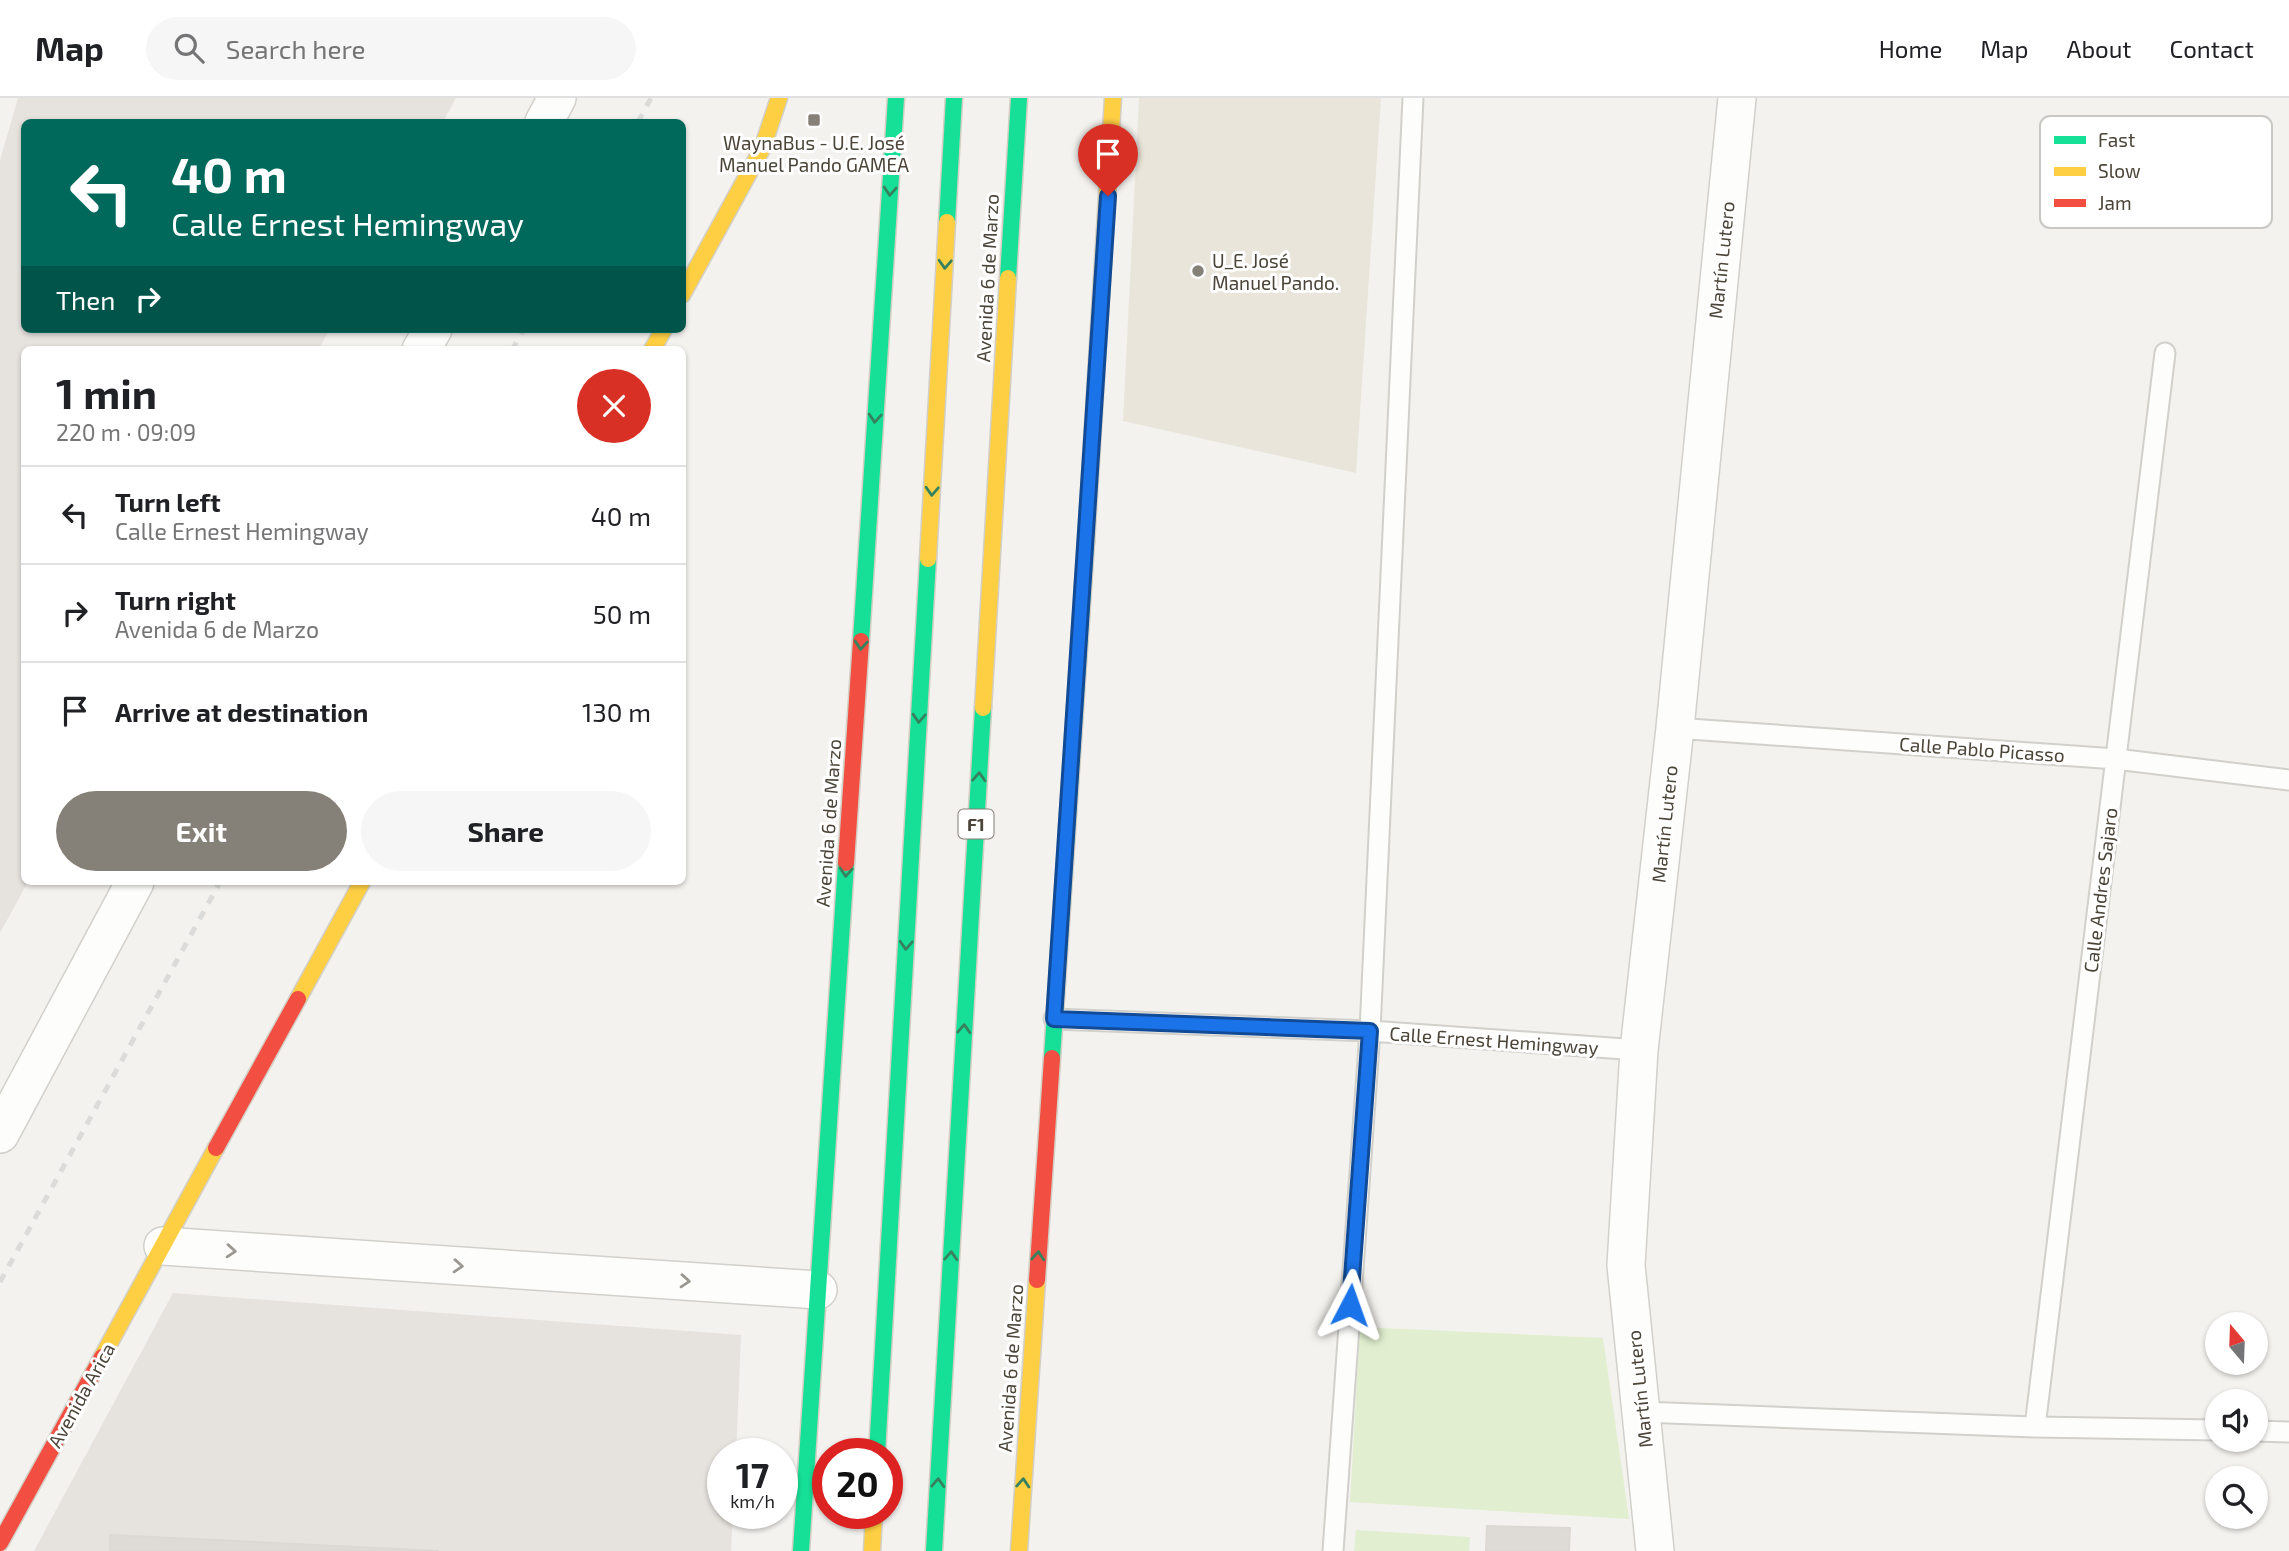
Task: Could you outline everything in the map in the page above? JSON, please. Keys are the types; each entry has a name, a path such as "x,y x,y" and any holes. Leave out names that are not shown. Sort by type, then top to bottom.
{"main road":[{"path":"686,288 762,149 779,98"},
{"name":"Avenida 6 de Marzo","path":"801,1551 896,98"},
{"path":"878,1438 954,98"},
{"name":"Avenida 6 de Marzo","path":"934,1551 1019,98"},
{"name":"Avenida 6 de Marzo","path":"1019,1551 1108,197 1112,98"},
{"name":"Avenida Arica","path":"0,1543 360,885"},
{"path":"872,1551 873,1529"}],"street":[{"path":"546,119 557,98"},
{"name":"Martín Lutero","path":"1655,1551 1626,1265 1639,1050 1675,728 1737,98"},
{"path":"0,1134 133,885"},
{"path":"163,1246 818,1290"}],"lane":[{"path":"1333,1551 1370,1031 1413,98"},
{"name":"Calle Andres Sajaro","path":"2035,1427 2165,353"},
{"name":"Calle Pablo Picasso","path":"1675,728 2116,759 2289,780"},
{"name":"Calle Ernest Hemingway","path":"1054,1019 1370,1031 1639,1050"},
{"path":"1642,1412 2035,1427 2205,1430"},
{"path":"2268,1431 2289,1432"}],"shaded area":[{"path":"18,98 456,98 445,119 21,119 21,333 328,333 320,346 21,346 21,885 26,885 0,933 0,160"},
{"path":"1139,98 1381,98 1356,473 1123,421"},
{"path":"173,1293 741,1335 737,1438 707,1438 707,1529 732,1529 731,1551 34,1551"}],"green space":[{"path":"1360,1327 1603,1338 1629,1519 1350,1502"},
{"path":"1356,1530 1470,1537 1469,1551 1354,1551"}],"building":[{"path":"1487,1526 1570,1528 1569,1551 1486,1551"},
{"path":"110,1535 439,1551 110,1551"}],"railway":[{"path":"640,119 651,98"},
{"path":"514,346 522,333"},
{"path":"0,1282 218,885"}],"traffic: fast":[{"path":"861,641 896,98"},
{"path":"947,222 954,98"},
{"path":"1008,278 1019,98"},
{"path":"1052,1058 1086,542"},
{"path":"878,1438 928,559"},
{"path":"934,1551 983,708"},
{"path":"801,1551 846,863"}],"traffic: slow":[{"path":"686,288 762,149 779,98"},
{"path":"1086,542 1113,98"},
{"path":"928,559 947,222"},
{"path":"983,708 1008,278"},
{"path":"654,346 662,333"},
{"path":"298,999 360,885"},
{"path":"102,1357 216,1148"},
{"path":"1019,1551 1037,1280"},
{"path":"872,1551 873,1529"}],"traffic: jam":[{"path":"846,863 861,641"},
{"path":"216,1148 298,999"},
{"path":"1037,1280 1052,1058"},
{"path":"0,1543 102,1357"}],"place":[{"name":"WaynaBus - U.E. José Manuel Pando GAMEA","path":"814,120"},
{"name":"U_E. José Manuel Pando.","path":"1198,271"}],"route":[{"path":"1108,196 1054,1019 1370,1031 1350,1305"}]}
